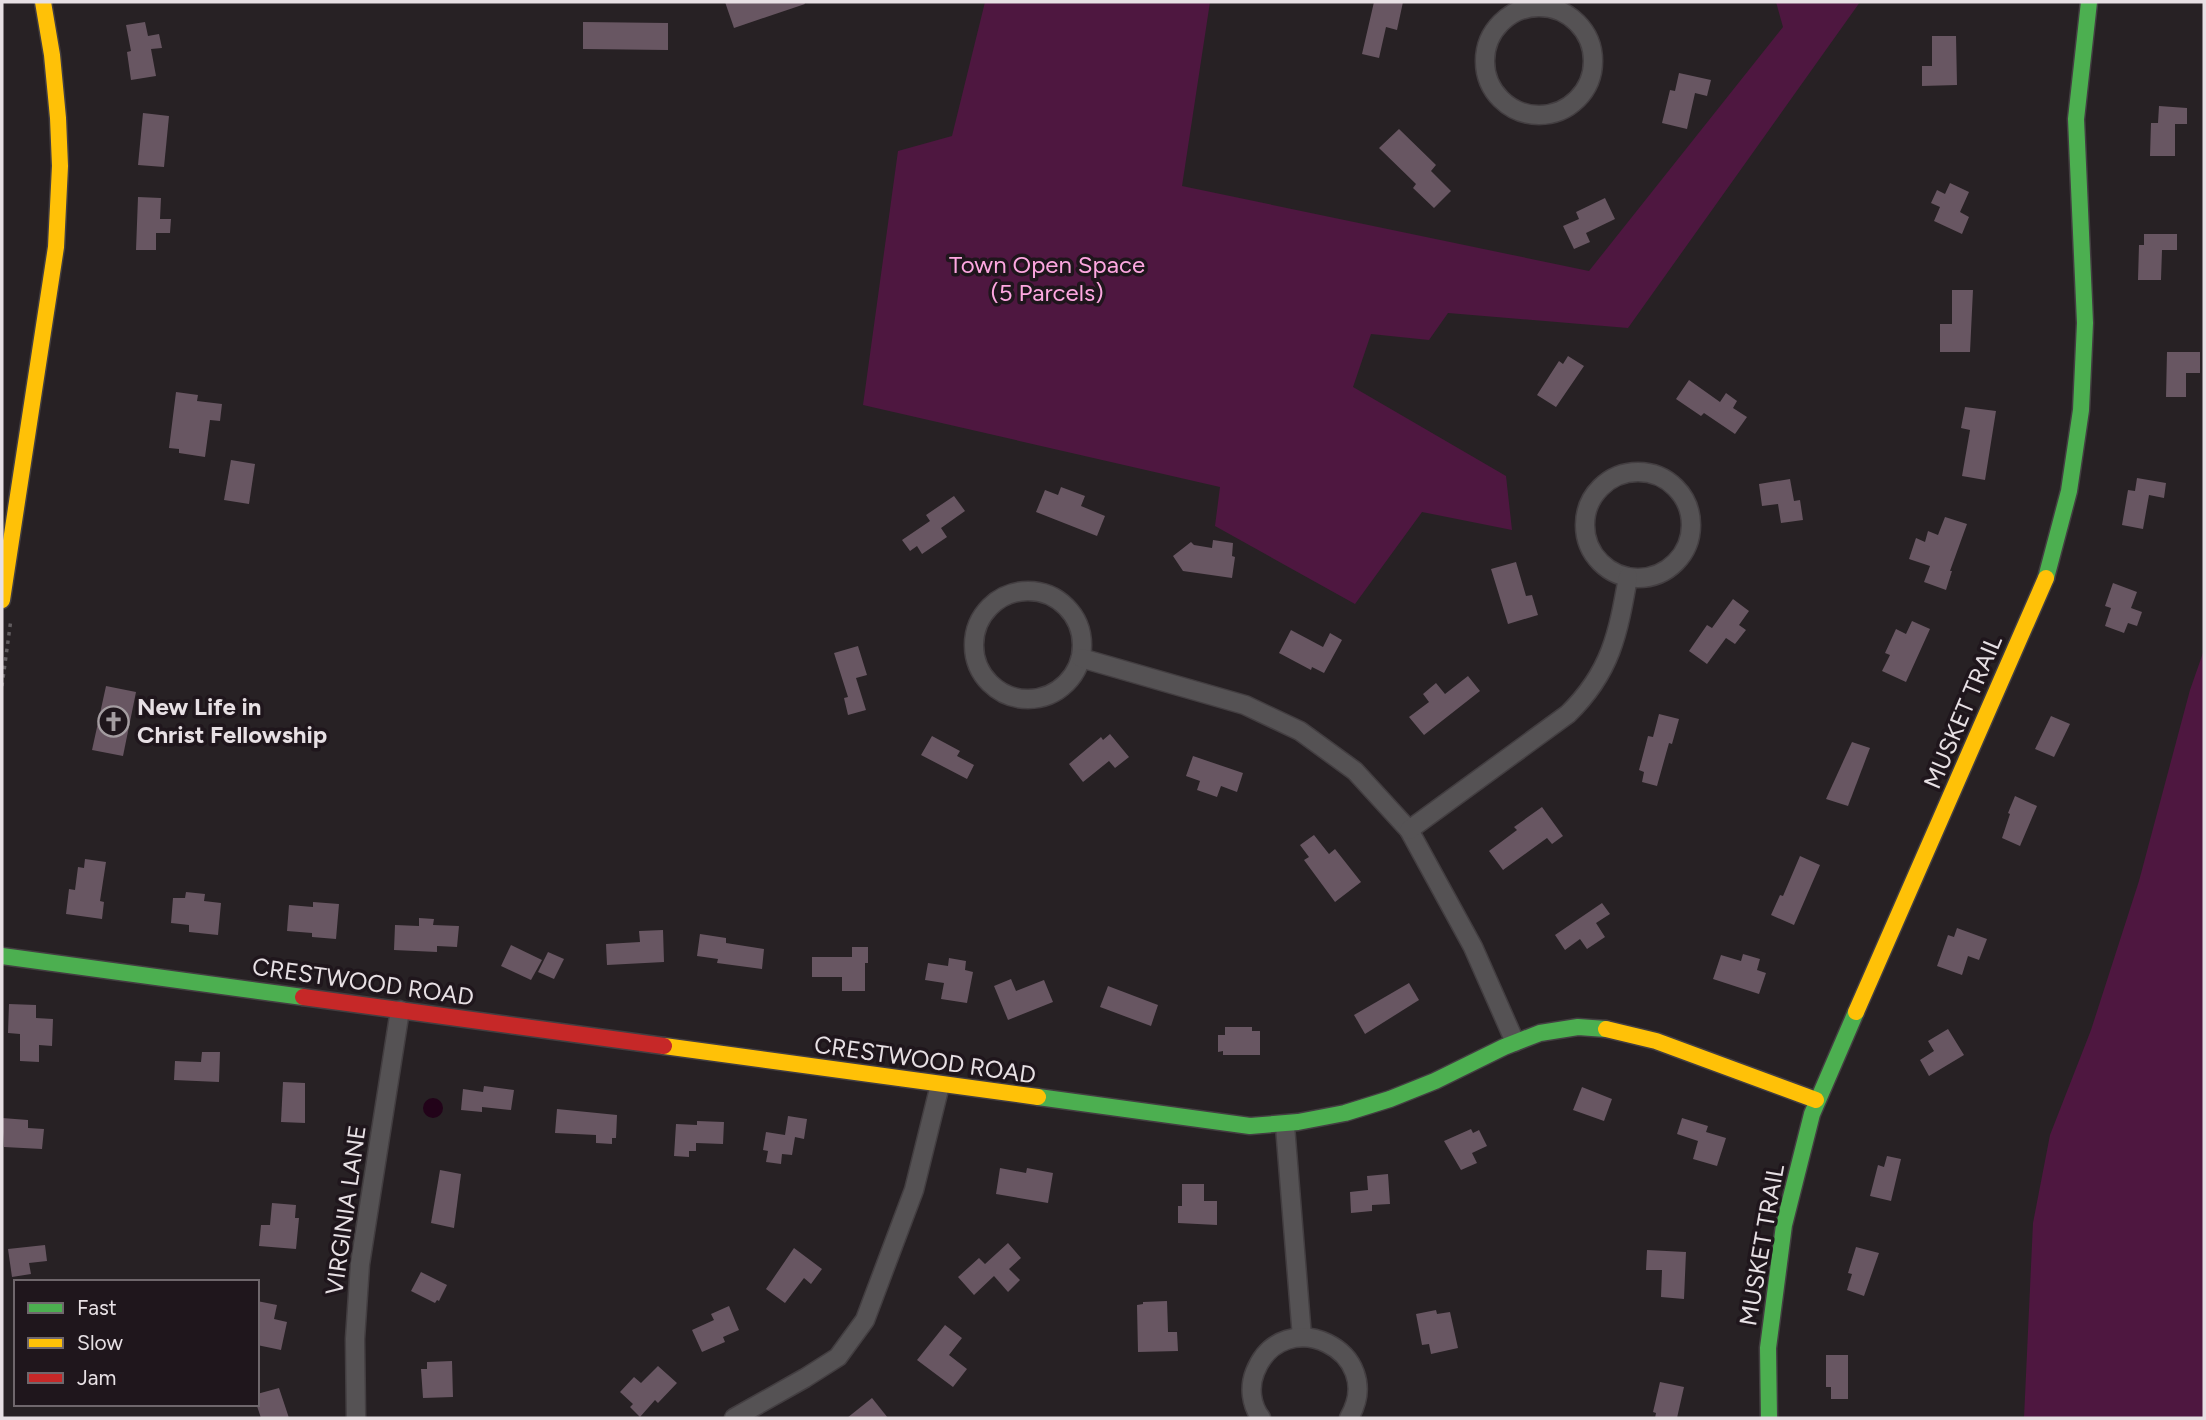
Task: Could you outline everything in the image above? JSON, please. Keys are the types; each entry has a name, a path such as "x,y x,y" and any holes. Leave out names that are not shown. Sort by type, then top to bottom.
{"street":[{"path":"2,600 56,247 60,166 58,118 52,55 43,2"},
{"name":"MUSKET TRAIL","path":"1769,1418 1768,1348 1782,1238 1816,1100 1937,830 2049,570 2057,544 2076,455 2084,368 2085,323 2076,119 2089,2"},
{"path":"1551,5 1579,24 1588,38 1593,54 1592,71 1587,87 1576,100 1562,110 1544,114 1525,113 1509,105 1495,92 1487,76 1485,58 1489,40 1499,24 1514,13 1531,7 1551,5"},
{"path":"1639,471 1657,475 1672,483 1684,497 1690,513 1691,530 1687,547 1677,562 1663,572 1646,577 1629,577 1612,571 1598,560 1589,545 1585,528 1587,510 1594,495 1606,482 1622,474 1639,471"},
{"path":"1409,830 1568,714 1588,694 1608,657 1620,625 1629,577"},
{"path":"1031,591 1050,595 1066,606 1077,621 1082,639 1081,658 1073,675 1060,689 1043,698 1024,700 1005,695 989,684 978,669 973,651 974,632 982,615 995,601 1012,593 1031,591"},
{"path":"1081,658 1245,705 1300,731 1354,771 1409,830 1473,947 1515,1042"},
{"name":"CRESTWOOD ROAD","path":"2,956 1250,1126 1285,1126 1333,1118 1375,1106 1435,1081 1515,1042 1546,1031 1575,1027 1603,1027 1635,1034 1816,1100"},
{"name":"VIRGINIA LANE","path":"356,1418 355,1339 360,1264 400,1010"},
{"path":"734,1418 838,1357 865,1320 914,1190 940,1085"},
{"path":"1285,1126 1302,1337"},
{"path":"1261,1418 1252,1396 1252,1379 1259,1363 1270,1349 1285,1340 1302,1337 1319,1338 1335,1346 1348,1358 1358,1391 1349,1418"}],"green space":[{"name":"Town Open Space (5 Parcels)","path":"985,2 1210,2 1182,186 1589,271 1783,27 1776,2 1860,2 1628,328 1448,313 1429,340 1371,334 1353,387 1506,476 1512,530 1422,512 1355,604 1215,526 1220,487 863,405 898,151 952,136"},
{"path":"2204,650 2204,1418 2024,1418 2033,1223 2050,1135 2091,1030 2139,881 2190,690"}],"shaded area":[{"path":"433,1098 440,1101 443,1108 440,1115 433,1118 426,1115 423,1108 426,1101"}],"building":[{"path":"725,2 804,2 805,4 734,28"},
{"path":"1374,2 1403,2 1397,30 1386,27 1379,58 1362,54"},
{"path":"145,22 148,36 159,34 162,48 151,49 156,76 131,80 127,52 131,51 126,25"},
{"path":"583,22 668,23 668,50 583,49"},
{"path":"1932,36 1956,36 1957,85 1922,86 1922,66 1932,66"},
{"path":"1679,73 1711,80 1707,96 1695,93 1687,129 1662,123 1670,90 1675,91"},
{"path":"2159,106 2187,108 2187,124 2175,124 2175,156 2150,156 2151,123 2158,123"},
{"path":"143,113 169,116 164,167 138,165"},
{"path":"1399,129 1436,165 1431,171 1451,191 1434,208 1413,188 1416,184 1379,148"},
{"path":"1950,183 1969,192 1960,212 1969,217 1962,234 1934,221 1940,207 1931,203 1937,190 1945,194"},
{"path":"138,197 161,198 160,219 171,219 170,233 156,233 156,250 136,250"},
{"path":"1605,198 1615,219 1586,233 1590,242 1574,249 1563,226 1579,219 1576,212"},
{"path":"2144,234 2177,234 2177,250 2162,250 2161,280 2138,280 2139,245 2144,245"},
{"path":"1952,290 1973,290 1970,352 1940,352 1940,324 1952,324"},
{"path":"2167,352 2200,352 2200,373 2186,373 2186,397 2166,397"},
{"path":"1568,356 1584,366 1556,407 1537,395 1559,361 1563,364"},
{"path":"1689,380 1720,402 1726,393 1737,401 1733,408 1747,417 1735,434 1704,413 1701,416 1676,399"},
{"path":"176,392 198,395 197,401 222,404 220,421 210,420 205,457 179,453 179,449 169,448"},
{"path":"1965,407 1996,411 1985,480 1962,476 1970,430 1961,428"},
{"path":"231,460 255,464 249,504 224,500"},
{"path":"2137,478 2166,483 2164,498 2149,495 2143,529 2122,525 2128,490 2135,491"},
{"path":"1790,479 1794,501 1800,500 1803,520 1781,523 1778,504 1762,506 1759,484"},
{"path":"1061,487 1085,496 1081,506 1105,516 1097,536 1036,512 1045,490 1058,495"},
{"path":"954,496 965,511 941,528 947,537 922,554 917,546 910,551 902,540 930,521 926,515"},
{"path":"1945,517 1967,524 1946,590 1924,582 1930,566 1909,559 1916,538 1925,542 1928,531 1938,535"},
{"path":"1213,540 1233,543 1232,556 1235,557 1232,578 1183,571 1173,556 1191,542 1212,548"},
{"path":"1516,562 1526,596 1532,595 1538,615 1508,624 1491,569"},
{"path":"2113,583 2137,592 2131,608 2142,612 2137,626 2128,623 2124,633 2105,626 2111,608 2105,606"},
{"path":"1733,599 1749,611 1739,625 1746,630 1735,644 1726,638 1707,664 1689,651 1707,625 1712,628"},
{"path":"1912,621 1930,629 1906,682 1882,671 1890,655 1885,653 1896,629 1906,634"},
{"path":"1291,630 1323,647 1330,633 1342,640 1324,673 1312,667 1311,670 1279,653"},
{"path":"858,646 867,675 856,678 866,710 848,715 844,698 848,697 834,653"},
{"path":"1468,676 1480,691 1424,735 1409,717 1429,702 1423,694 1436,683 1445,694"},
{"name":"New Life in Christ Fellowship","path":"106,686 136,692 123,756 92,750"},
{"path":"1659,714 1679,719 1657,786 1642,782 1644,772 1639,770 1648,736 1653,737"},
{"path":"2051,716 2070,724 2054,757 2035,749"},
{"path":"1110,734 1129,757 1115,768 1109,761 1083,782 1069,764 1101,737 1103,740"},
{"path":"932,736 960,751 957,756 974,765 967,779 921,755"},
{"path":"1852,742 1870,748 1848,806 1826,799"},
{"path":"1193,756 1243,773 1237,792 1221,786 1217,797 1197,790 1200,781 1186,776"},
{"path":"2015,796 2037,806 2020,846 2002,838"},
{"path":"1542,807 1563,836 1552,844 1547,838 1503,870 1489,851 1517,830 1514,827"},
{"path":"1314,835 1329,854 1335,849 1361,882 1335,902 1304,860 1309,857 1300,845"},
{"path":"1800,856 1820,865 1794,925 1771,915 1780,895 1783,896"},
{"path":"85,859 106,862 100,901 104,902 102,919 66,914 69,889 75,890 78,867 84,868"},
{"path":"186,892 205,894 204,901 221,903 218,935 189,932 189,925 171,923 173,898 185,898"},
{"path":"313,902 339,904 336,939 287,931 289,905 313,907"},
{"path":"1602,903 1610,914 1596,923 1605,937 1587,949 1580,939 1565,950 1555,935"},
{"path":"419,918 434,919 433,925 459,926 457,947 437,946 437,952 394,950 395,925 419,926"},
{"path":"1957,928 1987,939 1979,960 1968,956 1962,975 1937,966 1948,935 1954,937"},
{"path":"663,930 664,962 607,965 606,944 640,942 639,931"},
{"path":"700,934 726,938 726,943 764,949 762,969 717,963 718,959 697,956"},
{"path":"511,945 542,960 531,980 501,966"},
{"path":"852,947 868,947 865,991 842,991 842,977 812,977 812,957 852,957"},
{"path":"548,952 564,959 554,979 538,972"},
{"path":"1743,954 1760,959 1757,970 1766,973 1759,994 1713,979 1721,955 1741,961"},
{"path":"949,958 966,961 965,970 973,972 967,1003 941,999 944,983 925,980 928,963 948,966"},
{"path":"1011,979 1016,991 1044,980 1053,1002 1008,1020 994,986"},
{"path":"1409,983 1419,1000 1365,1034 1354,1015"},
{"path":"1108,986 1158,1005 1151,1026 1100,1007"},
{"path":"9,1004 36,1005 36,1018 53,1019 52,1046 39,1045 39,1062 20,1061 20,1034 8,1033"},
{"path":"1225,1027 1252,1027 1252,1031 1260,1031 1260,1055 1223,1055 1223,1051 1218,1052 1218,1035 1225,1035"},
{"path":"1948,1029 1964,1055 1929,1076 1920,1060 1934,1051 1928,1041"},
{"path":"202,1052 220,1052 219,1082 174,1080 175,1061 201,1062"},
{"path":"283,1082 305,1083 305,1123 281,1122"},
{"path":"484,1086 514,1090 511,1110 482,1107 482,1112 461,1110 463,1089 483,1092"},
{"path":"1582,1087 1612,1099 1604,1121 1573,1110"},
{"path":"557,1109 617,1115 616,1138 612,1138 612,1144 596,1143 596,1135 555,1133"},
{"path":"788,1116 807,1119 804,1139 795,1137 792,1155 782,1154 781,1164 766,1162 768,1151 763,1150 766,1132 785,1135"},
{"path":"2,1118 28,1120 28,1128 44,1129 42,1149 4,1147"},
{"path":"1682,1118 1708,1126 1706,1132 1726,1138 1717,1166 1693,1159 1698,1141 1677,1134"},
{"path":"697,1121 724,1122 723,1144 696,1143 696,1151 689,1151 689,1157 674,1156 676,1124 697,1125"},
{"path":"1471,1129 1473,1133 1479,1130 1487,1146 1472,1153 1477,1163 1461,1170 1444,1141"},
{"path":"1887,1156 1901,1159 1891,1201 1870,1196 1878,1165 1884,1167"},
{"path":"1000,1168 1026,1173 1027,1168 1053,1173 1048,1203 996,1194"},
{"path":"440,1170 461,1174 454,1228 431,1223"},
{"path":"1388,1174 1390,1204 1372,1205 1372,1211 1351,1213 1350,1192 1368,1190 1367,1176"},
{"path":"1182,1184 1204,1184 1204,1201 1217,1201 1217,1225 1178,1223 1178,1206 1182,1206"},
{"path":"272,1203 296,1205 295,1218 299,1218 296,1249 259,1246 261,1225 270,1225"},
{"path":"1008,1243 1021,1258 1009,1269 1020,1280 1008,1292 994,1276 974,1295 958,1277 979,1258 985,1264"},
{"path":"45,1245 47,1261 29,1263 31,1274 12,1277 8,1249"},
{"path":"1856,1247 1879,1253 1864,1296 1847,1290 1852,1274 1848,1273"},
{"path":"794,1248 822,1269 811,1284 804,1278 785,1303 766,1289"},
{"path":"1647,1250 1686,1252 1684,1299 1661,1297 1662,1270 1646,1270"},
{"path":"421,1272 447,1285 439,1301 435,1303 411,1291"},
{"path":"259,1301 277,1305 274,1319 287,1322 281,1350 259,1345"},
{"path":"1167,1301 1168,1332 1177,1332 1178,1351 1138,1352 1137,1305 1143,1302"},
{"path":"729,1306 739,1330 723,1337 725,1342 702,1352 692,1330 714,1320 711,1314"},
{"path":"1436,1310 1437,1314 1450,1312 1458,1348 1431,1354 1429,1344 1422,1345 1416,1314"},
{"path":"945,1325 962,1338 949,1355 967,1369 953,1387 917,1360"},
{"path":"1826,1355 1848,1355 1848,1399 1831,1399 1831,1387 1826,1387"},
{"path":"452,1361 453,1397 423,1398 421,1369 427,1369 427,1362"},
{"path":"658,1366 677,1383 658,1403 655,1400 640,1417 630,1407 633,1404 620,1392 634,1377 641,1383"},
{"path":"1660,1382 1684,1387 1677,1418 1655,1418 1656,1413 1653,1412"},
{"path":"279,1388 289,1418 261,1418 257,1406 259,1393"},
{"path":"872,1398 888,1418 847,1418"}],"traffic: fast":[{"path":"2046,578 2069,491 2081,410 2085,323 2076,119 2089,2"},
{"path":"2,956 303,997"},
{"path":"1769,1418 1768,1348 1784,1225 1812,1114 1856,1012"},
{"path":"1038,1097 1250,1126 1298,1122 1345,1113 1390,1099 1540,1033 1578,1027 1606,1029"}],"traffic: slow":[{"path":"2,600 56,247 60,166 58,118 52,55 43,2"},
{"path":"1856,1012 2046,578"},
{"path":"1606,1029 1656,1041 1816,1100"},
{"path":"664,1046 1038,1097"}],"traffic: jam":[{"path":"303,997 664,1046"}],"place":[{"name":"New Life in Christ Fellowship","path":"114,721"}]}
